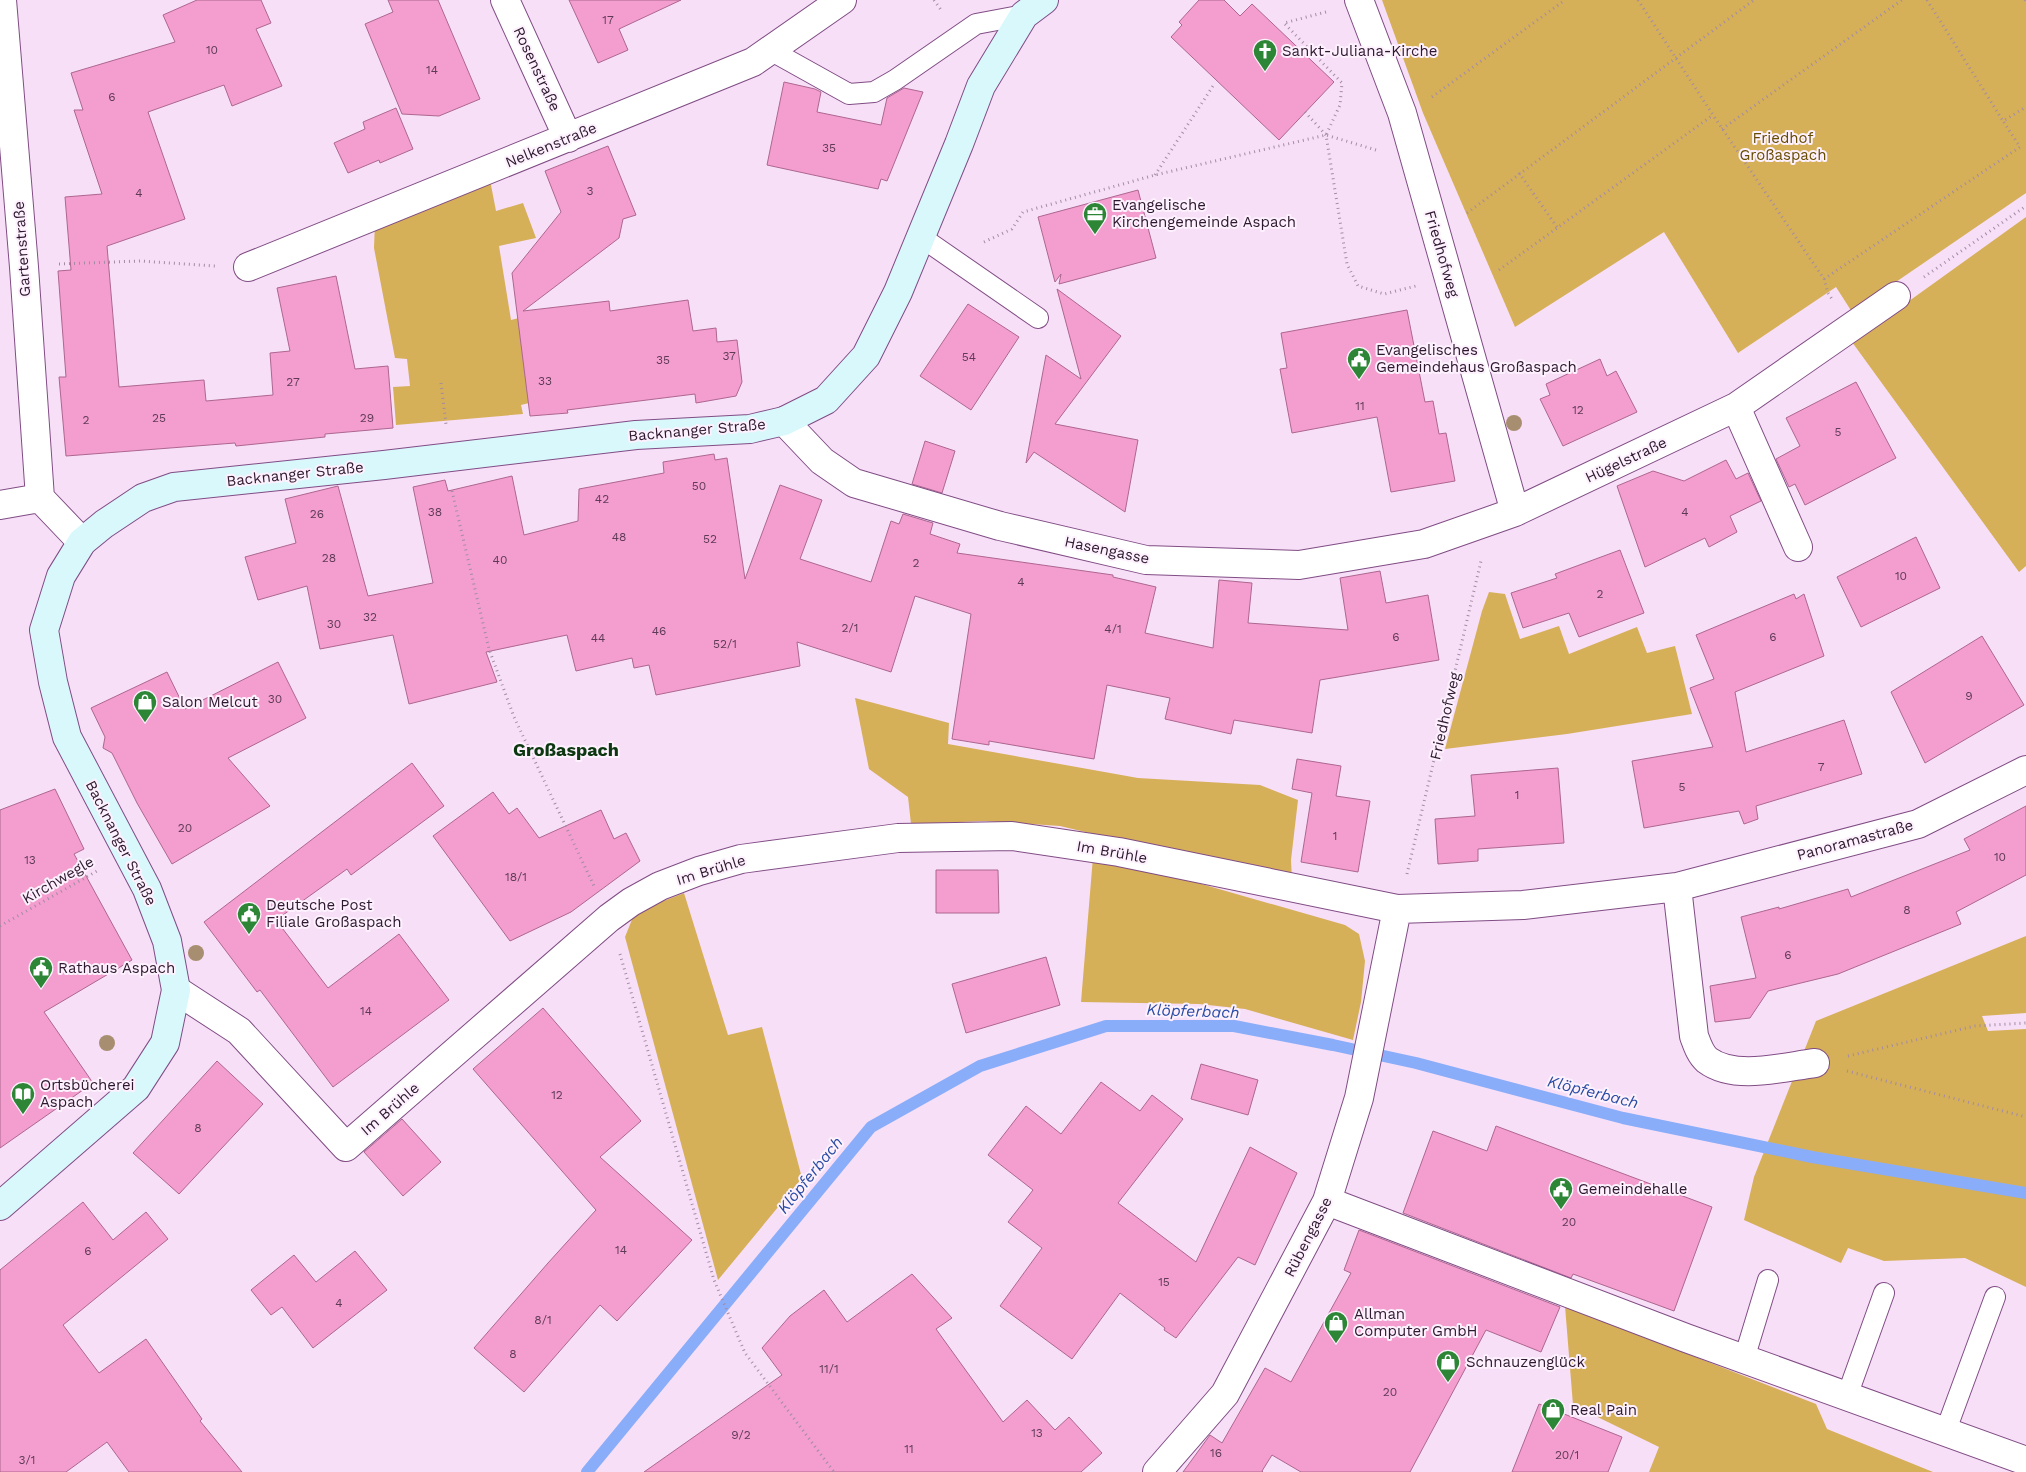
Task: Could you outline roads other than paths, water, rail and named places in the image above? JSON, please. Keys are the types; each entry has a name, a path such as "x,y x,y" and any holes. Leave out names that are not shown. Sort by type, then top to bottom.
{"street":[{"name":"Gartenstraße","path":"2,0 24,267 40,498"},
{"name":"Rosenstraße","path":"505,0 568,138"},
{"name":"Nelkenstraße","path":"248,267 753,62 842,0"},
{"name":"Friedhofweg","path":"1359,0 1402,113 1436,234 1443,280 1515,512"},
{"name":"Backnanger Straße","path":"0,1206 136,1088 165,1043 176,990 167,941 147,889 67,738 53,682 44,630 61,576 82,542 104,524 143,498 174,487 384,466 444,457 636,435 750,428 784,421 826,400 866,356 898,292 981,86 1034,8"},
{"name":"Hügelstraße","path":"1515,512 1736,407 1896,296"},
{"path":"1736,407 1798,547"},
{"name":"Hasengasse","path":"784,421 822,461 854,483 1000,526 1146,560 1299,565 1424,544 1515,512"},
{"path":"0,505 40,498 82,542"},
{"name":"Panoramastraße","path":"1397,909 1523,914 1677,887 1918,824 2026,770"},
{"name":"Im Brühle","path":"176,990 239,1031 346,1147 609,918 631,902 660,886 699,871 741,859 898,838 1012,836 1119,852 1397,909"},
{"path":"1677,887 1694,1036 1698,1049 1706,1059 1721,1067 1744,1072 1815,1063"},
{"name":"Rübengasse","path":"1157,1472 1225,1394 1328,1201 1359,1098 1397,909"},
{"path":"1328,1201 1744,1359 1946,1430 2026,1461"}],"lane":[{"path":"770,50 849,94 874,92 895,80 976,24 1034,8"},
{"path":"921,237 1038,318"},
{"path":"1744,1359 1768,1280"},
{"path":"1847,1396 1884,1292"},
{"path":"1946,1430 1995,1297"}],"waterway":[{"name":"Klöpferbach","path":"587,1472 871,1127 980,1066 1106,1026 1234,1026 1416,1063 1623,1118 1812,1157 2026,1193"}],"place":[{"name":"Sankt-Juliana-Kirche","path":"1265,72"},
{"name":"Evangelische Kirchengemeinde Aspach","path":"1095,235"},
{"name":"Evangelisches Gemeindehaus Großaspach","path":"1359,380"},
{"name":"Salon Melcut","path":"145,723"},
{"name":"Deutsche Post Filiale Großaspach","path":"249,935"},
{"name":"Rathaus Aspach","path":"41,989"},
{"name":"Ortsbücherei Aspach","path":"23,1115"},
{"name":"Gemeindehalle","path":"1561,1210"},
{"name":"Allman Computer GmbH","path":"1336,1344"},
{"name":"Schnauzenglück","path":"1448,1383"},
{"name":"Real Pain","path":"1553,1431"}],"district":[{"name":"Großaspach","path":"566,749"}],"park label":[{"name":"Friedhof Großaspach","path":"1783,146"}]}
